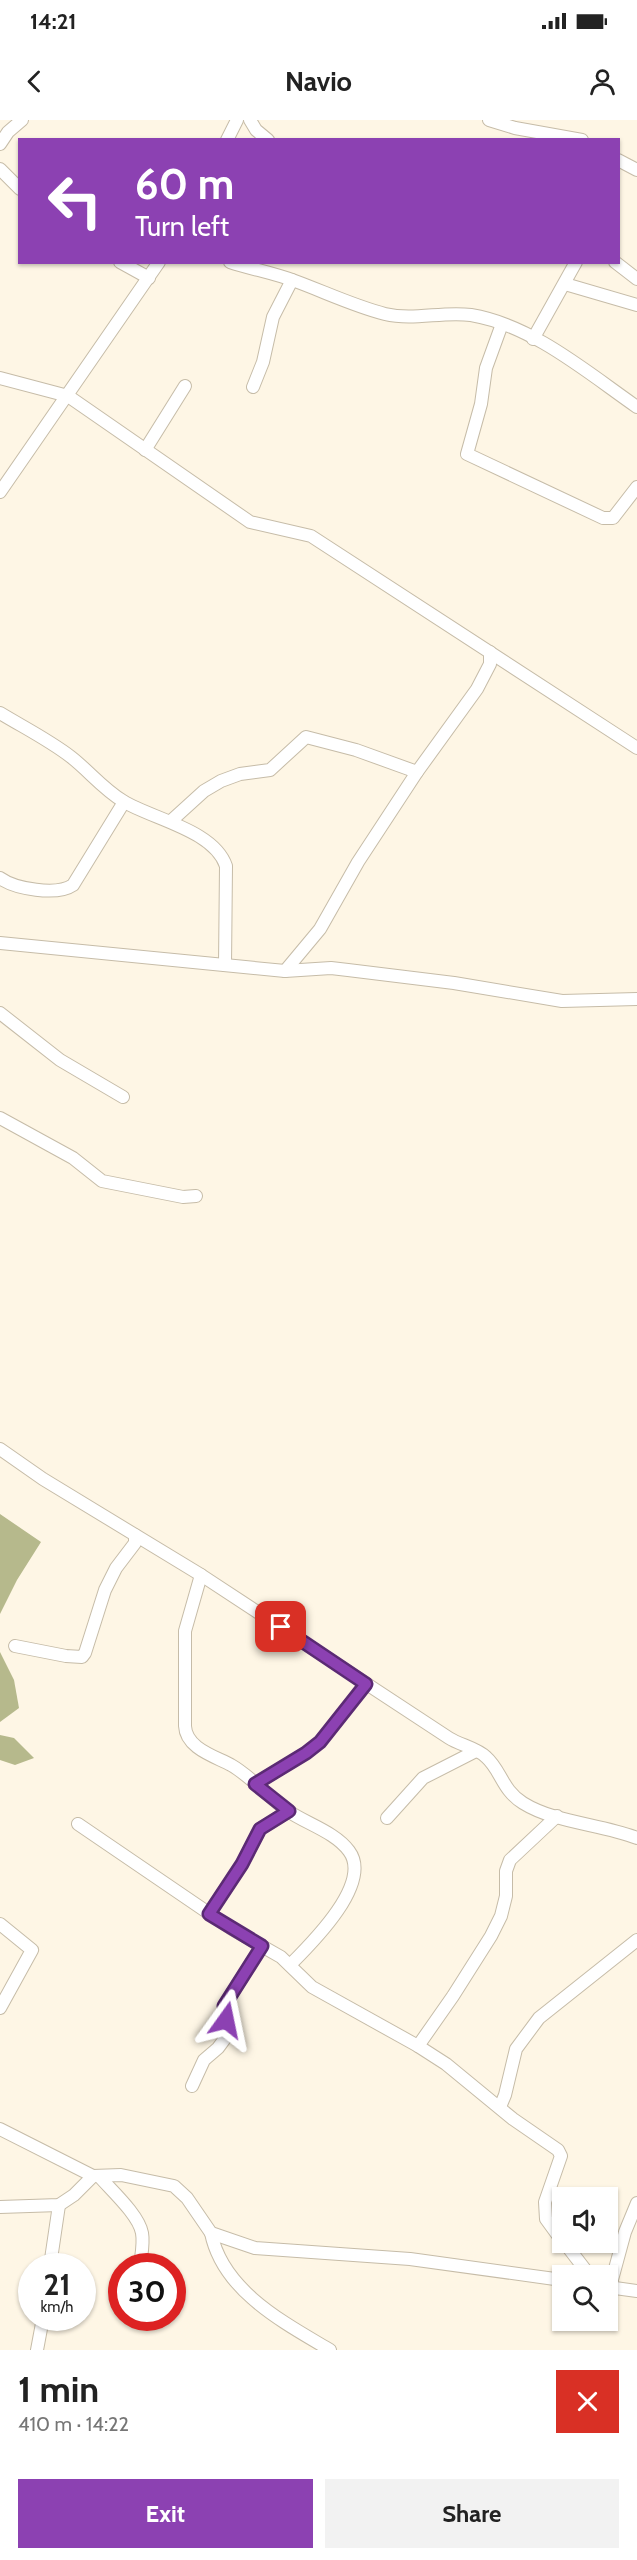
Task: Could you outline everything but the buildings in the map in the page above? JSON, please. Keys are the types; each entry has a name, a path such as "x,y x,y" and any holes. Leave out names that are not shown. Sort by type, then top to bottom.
{"street":[{"path":"0,144 8,132 22,120"},
{"path":"228,138 237,120"},
{"path":"250,120 256,130 266,138"},
{"path":"489,120 515,128 571,138"},
{"path":"620,161 637,170"},
{"path":"3,178 18,188"},
{"path":"124,264 149,278"},
{"path":"0,492 158,264"},
{"path":"237,264 292,280 386,314 407,317 457,313 482,317 502,324 575,362 637,407"},
{"path":"533,339 575,264"},
{"path":"618,264 637,279"},
{"path":"253,387 263,362 273,317 292,280"},
{"path":"565,284 637,305"},
{"path":"502,324 486,368 481,404 467,454 603,518 613,518 637,487"},
{"path":"0,378 68,396 240,517 264,526 289,529 311,536 637,748"},
{"path":"144,450 185,386"},
{"path":"285,971 320,928 358,862 417,772 482,680 490,663 490,652"},
{"path":"0,713 71,757 100,784 124,802 171,820 210,846 224,861 225,965"},
{"path":"171,820 204,791 221,781 240,774 270,770 306,737 356,750 417,772"},
{"path":"0,878 11,886 54,891 73,885 124,802"},
{"path":"1,946 285,971 331,968 454,983 562,1001 637,999"},
{"path":"0,1013 60,1060 123,1097"},
{"path":"0,1118 73,1158 102,1181 183,1197 196,1196"},
{"path":"0,1449 43,1479 201,1575 338,1663 449,1738 476,1751 490,1761 505,1787 515,1797 541,1811 637,1838"},
{"path":"15,1646 81,1657 85,1653 110,1578 135,1543 135,1534"},
{"path":"201,1575 185,1631 185,1732 197,1747 239,1770 289,1811 348,1849 356,1866 356,1875 348,1894 314,1939 290,1965"},
{"path":"255,1784 320,1742 366,1684"},
{"path":"387,1818 423,1778 476,1751"},
{"path":"209,1914 242,1864 260,1829 289,1811"},
{"path":"418,2046 453,1996 501,1916 506,1896 506,1871 510,1860 557,1816"},
{"path":"78,1824 209,1914 290,1965 312,1987 418,2046 472,2084 560,2152 560,2161 545,2202 546,2219 552,2227"},
{"path":"0,1924 32,1950 0,2008"},
{"path":"500,2107 516,2049 539,2018 637,1940"},
{"path":"192,2086 204,2060 218,2048 229,2033 224,2006 262,1946"},
{"path":"0,2129 96,2176 134,2217 142,2231 141,2253"},
{"path":"0,2207 59,2205 96,2176 121,2175 174,2186 187,2198 211,2233 215,2252 248,2296 330,2350"},
{"path":"616,2265 637,2203"},
{"path":"52,2253 59,2205"},
{"path":"211,2233 255,2248 410,2259 552,2279"},
{"path":"572,2253 581,2265"},
{"path":"618,2288 637,2291"},
{"path":"37,2350 41,2331"}],"green space":[{"path":"0,1514 41,1542 17,1580 0,1614"},
{"path":"0,1652 14,1680 19,1708 0,1722"},
{"path":"0,1735 14,1738 34,1758 15,1765 0,1760"}],"route":[{"path":"226,2020 224,2006 262,1946 209,1914 242,1864 260,1829 289,1811 255,1784 320,1742 366,1684 344,1667 281,1627"}]}
